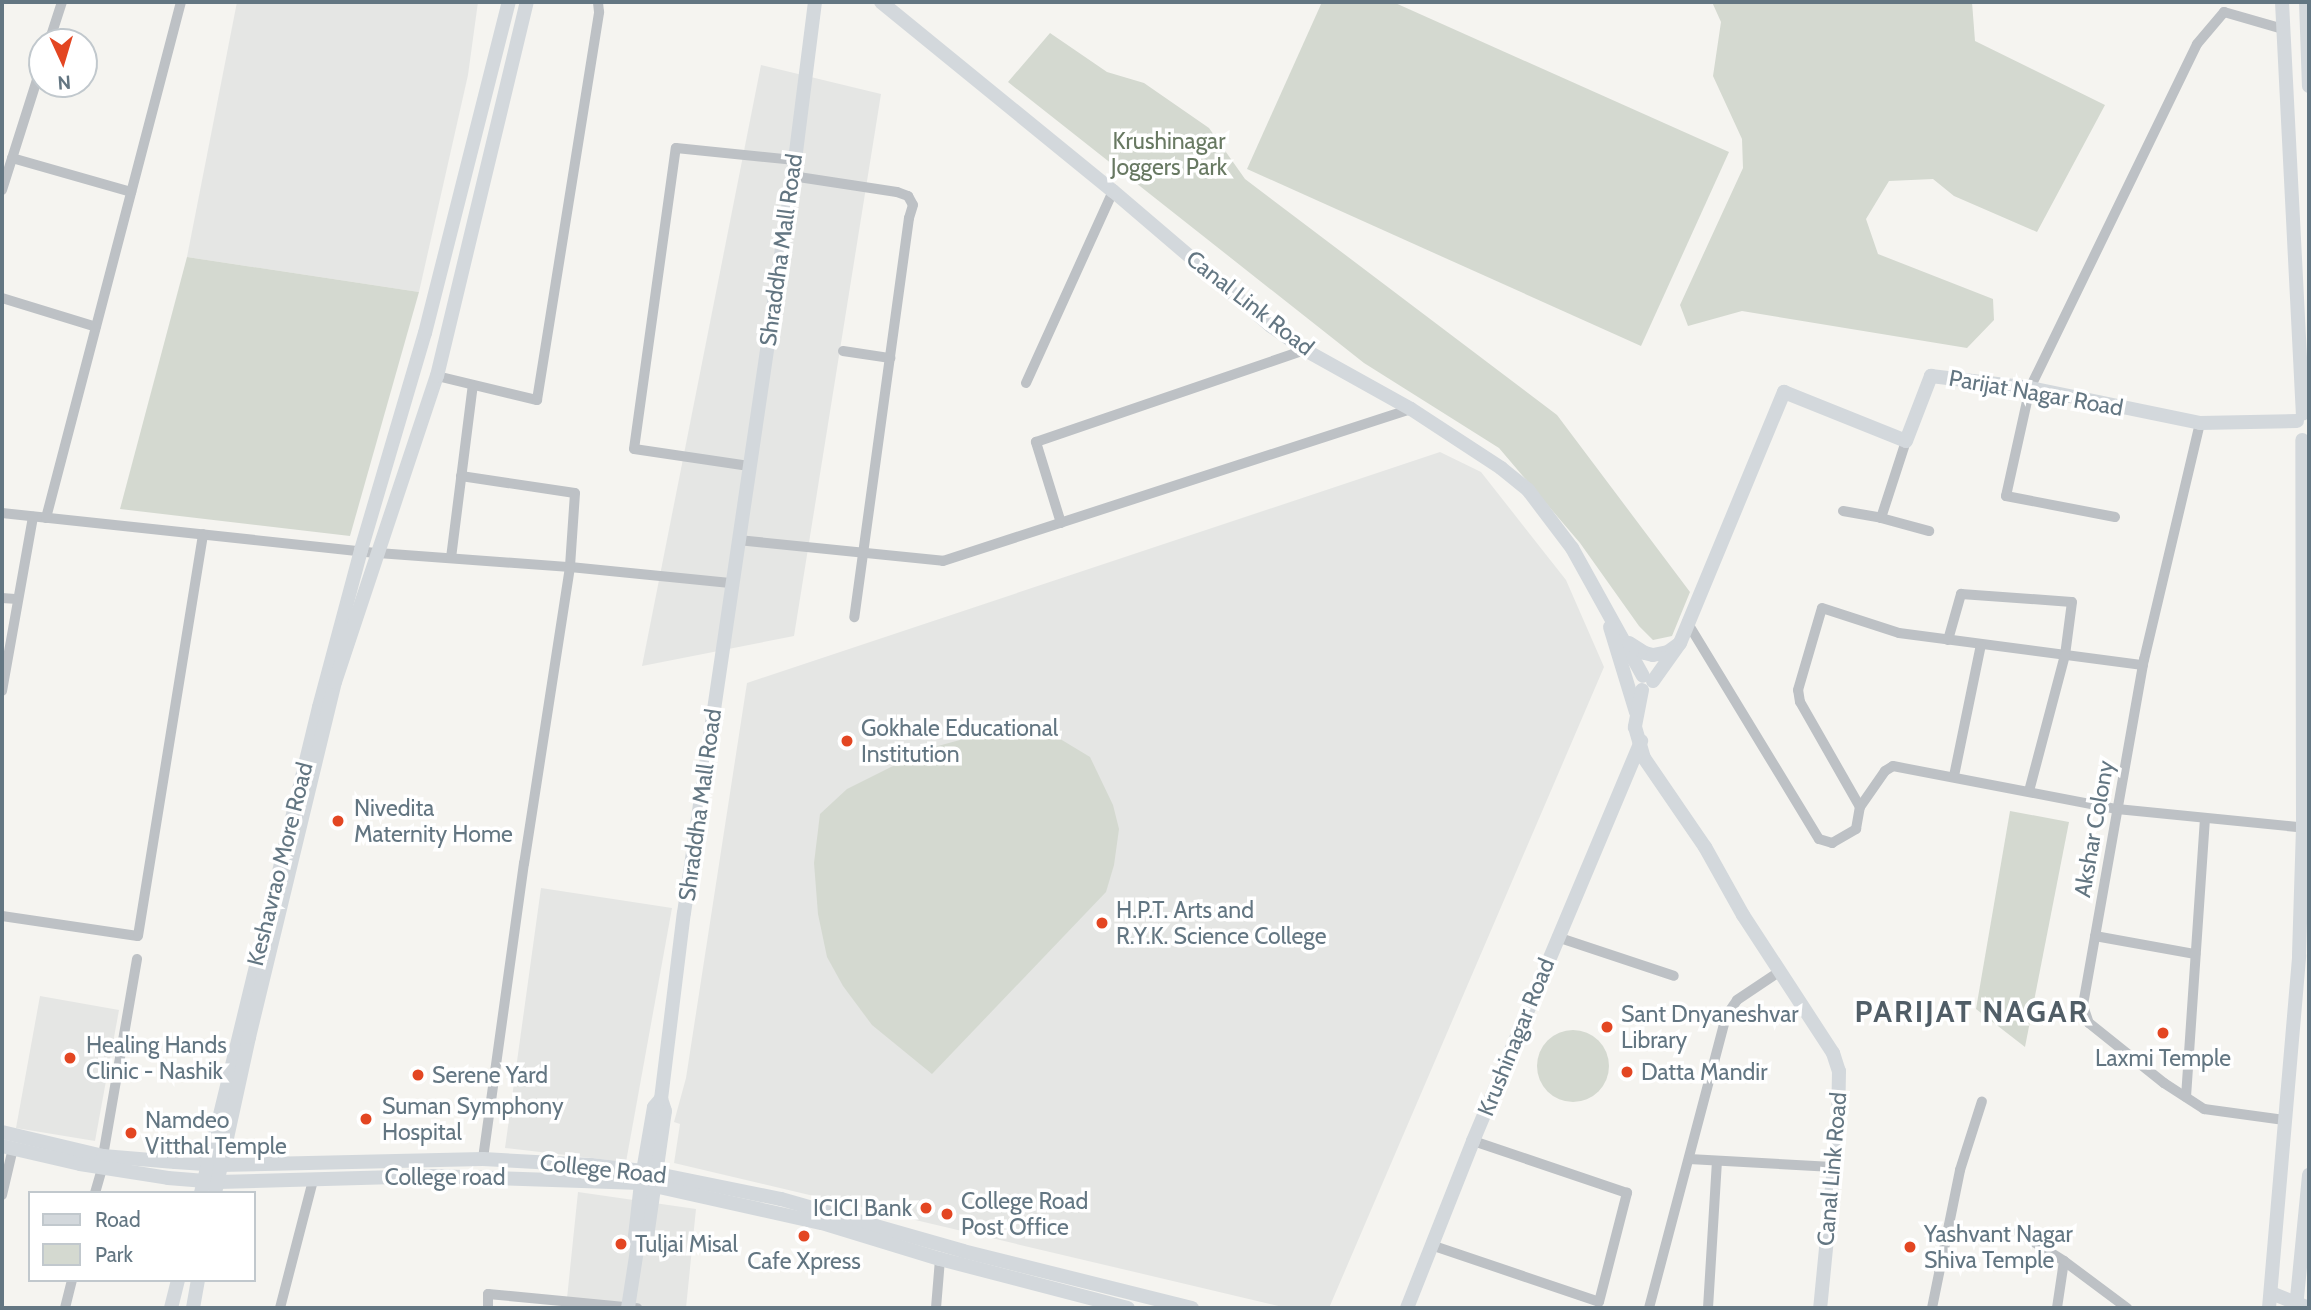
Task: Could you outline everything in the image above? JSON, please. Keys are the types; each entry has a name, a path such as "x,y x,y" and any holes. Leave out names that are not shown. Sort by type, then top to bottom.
{"street":[{"path":"54,28 62,2"},
{"path":"47,518 181,2"},
{"name":"Keshavrao More Road","path":"209,1187 360,550 425,333 509,2"},
{"path":"213,1164 335,682 437,376 527,2"},
{"path":"437,376 537,400 599,12 598,2"},
{"name":"Shraddha Mall Road","path":"631,1307 637,1250 647,1237 654,1107 661,1099 730,583 795,160 815,2"},
{"name":"Canal Link Road","path":"881,2 1114,191 1271,326 1305,350 1411,409 1502,468 1528,490 1572,548 1605,608 1618,639 1639,723 1664,786"},
{"path":"2282,2 2303,415 2296,431 2306,442 2306,827 2299,955 2270,1301 2301,1307 2309,1175"},
{"path":"2306,2 2309,86"},
{"path":"2115,517 2006,496 2030,388 2197,44 2224,12 2283,29"},
{"path":"2,190 31,98"},
{"path":"749,466 634,449 676,148 795,160"},
{"path":"12,158 131,192"},
{"path":"792,176 897,192 908,196 914,205 854,617"},
{"path":"1026,383 1114,191"},
{"path":"2,299 96,327"},
{"path":"1061,523 1036,442 1305,350"},
{"path":"843,351 890,358"},
{"name":"Parijat Nagar Road","path":"1906,441 1931,376 2030,388 2200,424 2303,415"},
{"path":"451,558 474,385"},
{"path":"1646,683 1674,648 1687,622 1784,392 1906,441 1881,518"},
{"path":"738,540 943,561 1411,409"},
{"name":"Akshar Colony","path":"2200,424 2143,665 2083,1006 2089,1023 2204,1109 2284,1120"},
{"path":"461,475 576,493 570,566 524,863 483,1158"},
{"path":"1843,511 1929,531"},
{"path":"2,513 377,553 570,566 730,583"},
{"path":"2,691 33,517"},
{"path":"2,916 138,936 202,534"},
{"path":"1948,640 1961,594 2072,602 2065,655 2029,791"},
{"path":"2,598 18,599"},
{"path":"1860,807 1800,702 1798,690 1822,608 1899,633 2143,665"},
{"path":"1687,622 1819,839 1832,843 1856,829 1860,807 1885,771 1893,766 2117,809 2306,827"},
{"path":"1618,639 1645,653 1674,648"},
{"name":"Canal Link Road","path":"1618,639 1646,683 1639,723 1639,744 1644,758 1705,848 1779,972 1833,1053 1839,1071 1840,1095 1820,1308"},
{"path":"1954,776 1981,645"},
{"path":"1629,767 1639,723"},
{"path":"1629,767 1639,744"},
{"name":"Krushinagar Road","path":"1407,1308 1434,1246 1473,1141 1629,767"},
{"path":"2186,1097 2206,819"},
{"path":"2095,936 2195,954"},
{"path":"1558,937 1674,976"},
{"path":"96,1191 103,1162 137,959"},
{"path":"1649,1308 1726,1016 1737,1000 1779,972"},
{"path":"1932,1308 1959,1170 1982,1101"},
{"name":"College Road","path":"2,1132 103,1162 213,1164 483,1158 591,1165 649,1178 781,1199 963,1251 1192,1308"},
{"path":"1434,1246 1599,1302 1627,1193 1473,1141"},
{"path":"2,1195 8,1147"},
{"name":"College road","path":"8,1147 103,1162 209,1187 432,1175 649,1178 1128,1308"},
{"path":"432,1159 432,1175"},
{"path":"1689,1159 1833,1167"},
{"path":"1708,1308 1717,1161"},
{"path":"280,1308 313,1180"},
{"path":"2018,1232 2064,1261 2127,1308"},
{"path":"936,1308 940,1259"},
{"path":"2057,1308 2064,1261"},
{"path":"65,1308 72,1282"},
{"path":"171,1308 178,1282"},
{"path":"193,1308 198,1282"},
{"path":"488,1308 488,1294 631,1307"}],"shaded area":[{"path":"237,2 478,2 468,75 419,292 187,257"},
{"path":"761,65 881,94 794,636 642,666"},
{"name":"H.P.T. Arts and R.Y.K. Science College","path":"1440,452 1481,472 1566,580 1604,667 1329,1308 1287,1308 674,1163 680,1124 674,1122 686,1078 747,683"},
{"path":"541,888 672,908 626,1162 505,1148"},
{"path":"40,996 119,1010 95,1141 16,1128"},
{"path":"578,1192 696,1209 686,1308 566,1308"}],"green space":[{"path":"1322,2 1393,2 1729,152 1641,346 1247,169"},
{"path":"1712,2 1972,2 1975,41 2105,105 2037,232 1954,196 1933,179 1889,181 1866,219 1878,254 1993,299 1994,320 1967,348 1742,311 1688,326 1680,305 1743,168 1742,139 1713,76 1721,22"},
{"name":"Krushinagar Joggers Park","path":"1050,33 1107,72 1144,83 1209,128 1245,179 1557,415 1690,592 1672,636 1653,640 1639,626 1580,543 1499,448 1364,363 1008,82"},
{"path":"187,257 419,292 350,536 120,509"},
{"path":"1011,726 1047,731 1090,757 1113,805 1119,829 1114,865 1106,892 932,1074 872,1025 843,986 827,957 818,914 814,863 820,814 847,789 927,749"},
{"path":"2010,811 2069,822 2025,1047 1976,1009"},
{"path":"1580,1030 1599,1040 1607,1052 1607,1080 1599,1092 1587,1100 1566,1102 1547,1092 1539,1080 1537,1059 1547,1040 1559,1032"}],"place":[{"name":"Gokhale Educational Institution","path":"847,741"},
{"name":"Nivedita Maternity Home","path":"338,821"},
{"name":"H.P.T. Arts and R.Y.K. Science College","path":"1102,923"},
{"name":"Sant Dnyaneshvar Library","path":"1607,1027"},
{"name":"Laxmi Temple","path":"2163,1033"},
{"name":"Healing Hands Clinic - Nashik","path":"70,1058"},
{"name":"Datta Mandir","path":"1627,1072"},
{"name":"Serene Yard","path":"418,1075"},
{"name":"Suman Symphony Hospital","path":"366,1119"},
{"name":"Namdeo Vitthal Temple","path":"131,1133"},
{"name":"ICICI Bank","path":"926,1208"},
{"name":"College Road Post Office","path":"947,1214"},
{"name":"Cafe Xpress","path":"804,1236"},
{"name":"Tuljai Misal","path":"621,1244"},
{"name":"Yashvant Nagar Shiva Temple","path":"1910,1247"}],"district":[{"name":"PARIJAT NAGAR","path":"1972,1012"}]}
